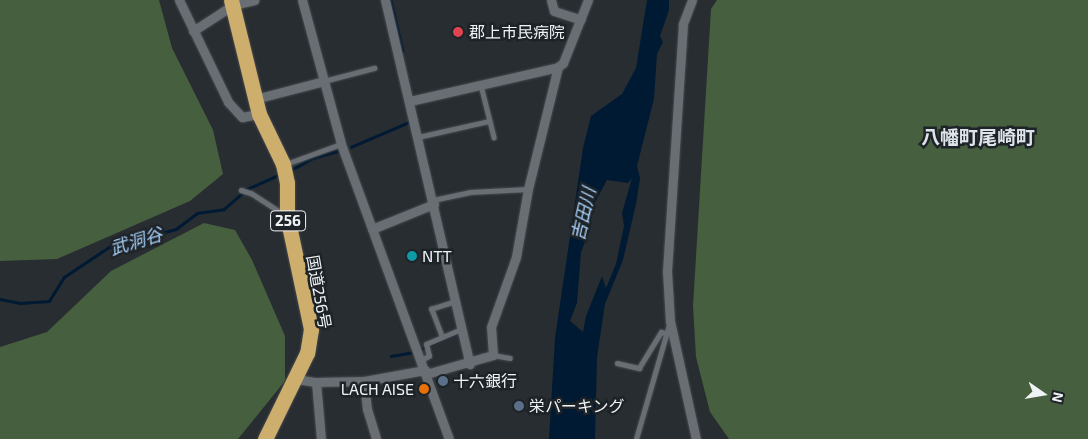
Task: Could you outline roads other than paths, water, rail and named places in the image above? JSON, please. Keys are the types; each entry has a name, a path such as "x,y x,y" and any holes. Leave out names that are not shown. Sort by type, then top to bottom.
{"highway":[{"name":"国道256号","path":"232,3 257,106 283,166 287,216 311,329 307,353 296,379 265,439"}],"street":[{"path":"179,0 228,102 242,117 257,106 324,81"},
{"path":"193,31 232,3 254,0"},
{"path":"302,0 341,144 450,439"},
{"path":"385,0 470,364"},
{"path":"551,0 554,11 581,20"},
{"path":"410,101 481,83 558,67 563,63 588,0"},
{"path":"692,0 683,24 669,228 670,321 696,439"},
{"path":"296,379 316,382 364,381 470,364 493,355 491,327 516,257 528,189 558,67"},
{"path":"372,229 433,202"},
{"path":"364,381 367,409 376,439"},
{"path":"316,382 321,439"}],"lane":[{"path":"324,81 374,68"},
{"path":"481,83 494,137"},
{"path":"418,137 489,121"},
{"path":"283,166 341,144"},
{"path":"433,202 470,192 528,189"},
{"path":"241,190 251,193 287,216"},
{"path":"442,337 431,310 456,300"},
{"path":"636,439 670,321"},
{"path":"421,360 429,356 426,344 463,328"},
{"path":"617,363 639,368 661,332 666,334"},
{"path":"493,355 510,358"}],"water":[{"name":"吉田川","path":"647,0 669,0 669,10 660,36 663,42 657,54 654,99 637,166 640,178 636,204 623,260 605,304 597,357 595,439 549,439 555,338 583,148 591,116 622,94 636,68","holes":["632,178 622,213 624,226 616,264 606,288 602,276 586,316 583,332 570,321 577,303 581,252 590,230 591,210 607,180 628,183"]}],"waterway":[{"path":"391,0 403,51"},
{"name":"武洞谷","path":"351,147 409,122"},
{"name":"武洞谷","path":"291,170 313,158 337,151"},
{"name":"武洞谷","path":"0,299 20,303 49,301 64,277 109,247 176,229 197,213 224,209 247,189 278,175"},
{"path":"419,350 460,332"},
{"path":"391,356 414,352"}],"place":[{"name":"郡上市民病院","path":"458,32"},
{"name":"NTT","path":"412,256"},
{"name":"十六銀行","path":"443,381"},
{"name":"LACH AISE","path":"424,389"},
{"name":"栄パーキング","path":"519,406"}],"district":[{"name":"八幡町尾崎町","path":"978,137"}]}
